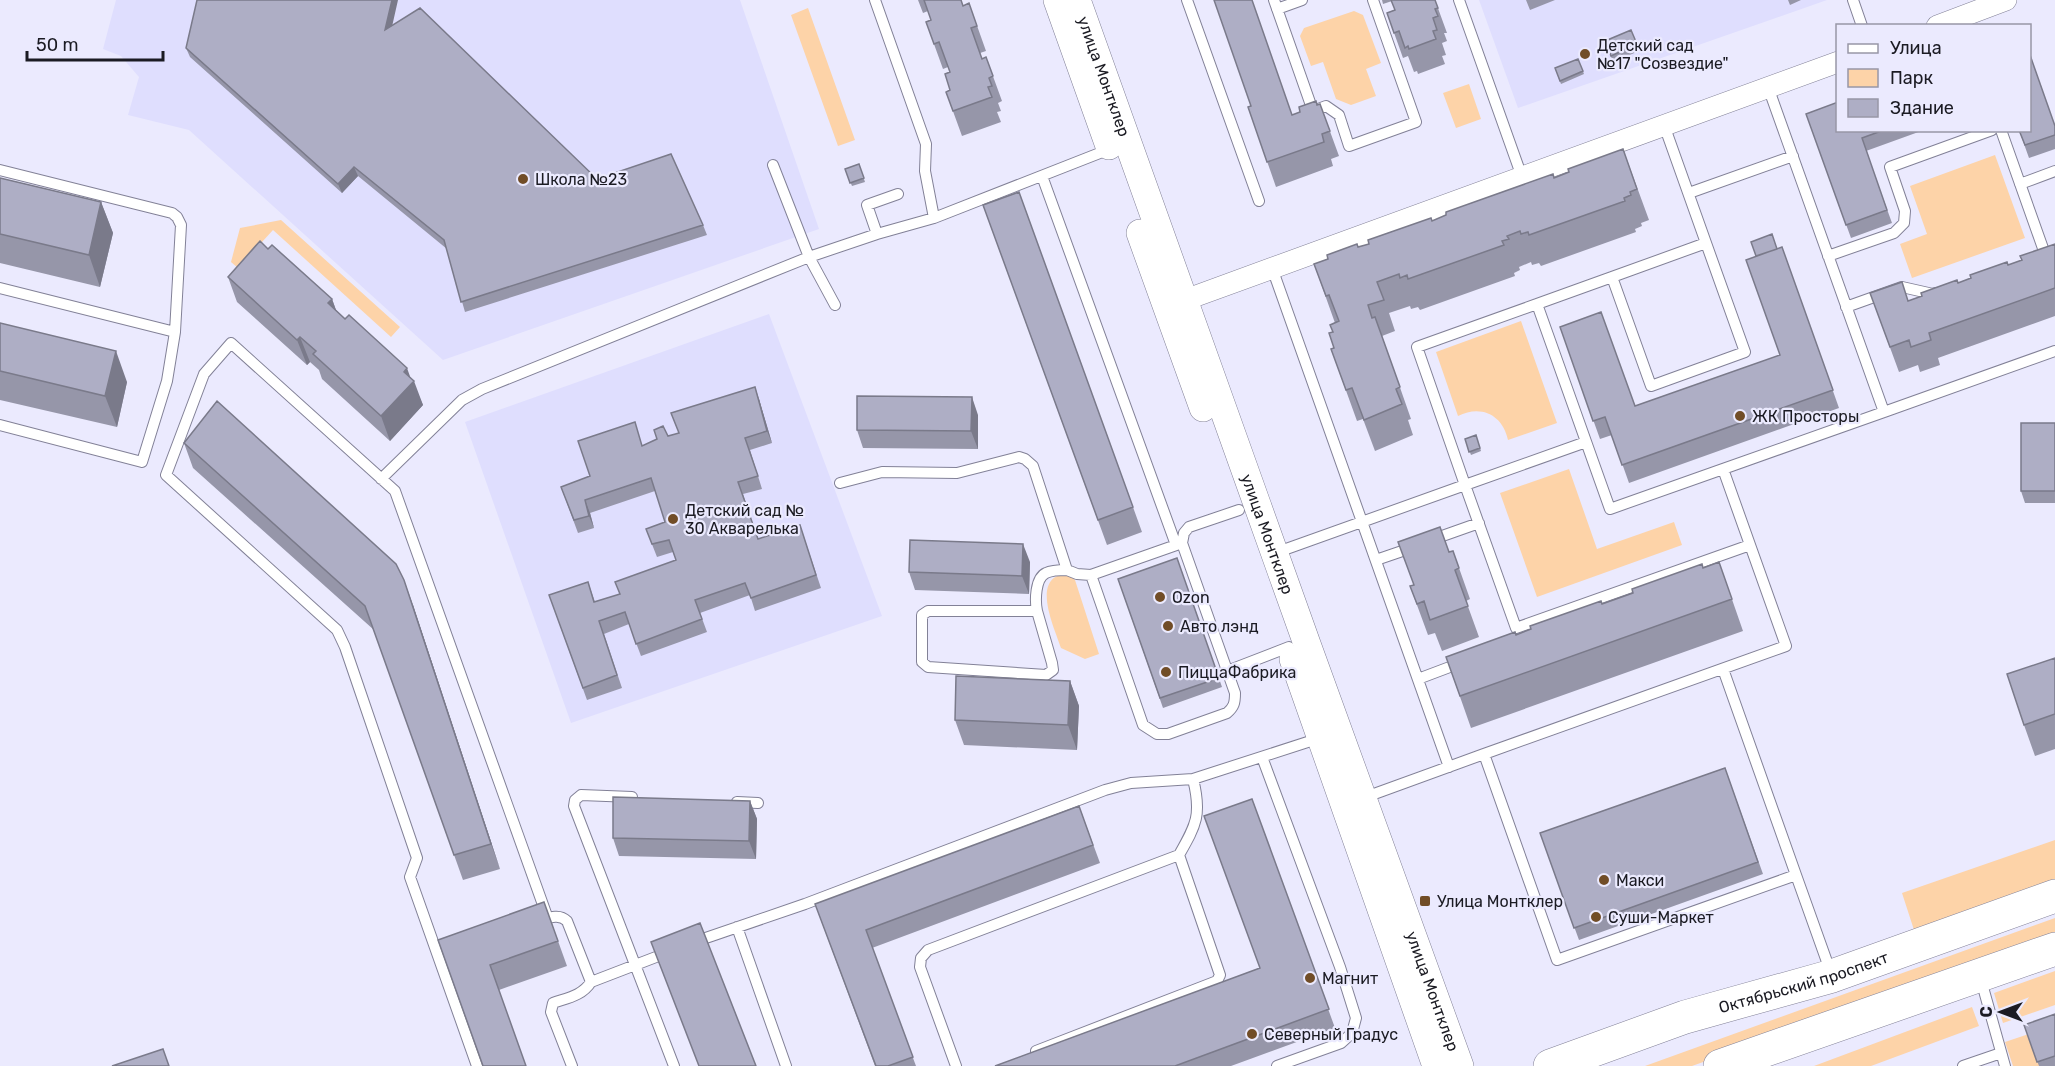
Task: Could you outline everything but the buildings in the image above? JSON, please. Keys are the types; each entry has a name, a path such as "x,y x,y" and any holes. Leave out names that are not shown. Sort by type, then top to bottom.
{"main road":[{"name":"Октябрьский проспект","path":"1550,1066 1684,1017 1832,976 2055,897"},
{"path":"1720,1066 2055,949"}],"street":[{"name":"улица Монтклер","path":"1057,0 1289,647 1436,1066"},
{"name":"улица Монтклер","path":"1077,0 1460,1066"},
{"path":"1942,24 2006,0"},
{"path":"1185,300 1836,63"}],"lane":[{"path":"875,0 926,144 924,171 934,218"},
{"path":"1187,0 1259,201"},
{"path":"1302,0 1275,5 1313,111 1326,106 1339,115 1349,146 1416,122 1373,0"},
{"path":"1459,0 1522,177"},
{"path":"1853,0 1861,24"},
{"path":"1768,87 1884,412"},
{"path":"1612,277 1651,386 1745,352 1664,125"},
{"path":"1828,256 1894,233 1904,224 1905,211 1890,167 1986,132"},
{"path":"2002,132 2044,254 2033,258"},
{"path":"381,479 462,400 482,389 808,257 934,218 1111,149"},
{"path":"1689,194 1793,156"},
{"path":"773,165 808,257 835,305"},
{"path":"0,170 172,213 181,225 175,332 168,381 142,462 0,425"},
{"path":"2020,184 2055,171"},
{"path":"1042,176 1235,693 1232,708 1227,713 1168,734 1157,734 1143,725 1091,575"},
{"path":"877,234 867,205 898,194"},
{"path":"1521,642 1417,347 1706,243"},
{"path":"1272,268 1449,767"},
{"path":"1846,307 1902,287 1934,294 1945,290"},
{"path":"0,288 175,332"},
{"path":"1537,304 1610,510 2055,351"},
{"path":"477,1066 442,955 410,877 417,858 349,658 337,630 166,475 204,374 231,343 395,491 548,918"},
{"path":"1275,553 1586,442"},
{"path":"840,483 882,472 957,473 1012,458 1025,459 1033,466 1066,570"},
{"path":"1363,798 1786,646 1723,469"},
{"path":"1037,611 928,611 922,615 922,662 928,667 1050,674 1053,670 1052,663 1036,602 1040,579 1047,572 1066,570 1091,575 1179,544 1189,527 1239,510"},
{"path":"1376,560 1479,523"},
{"path":"1516,628 1750,545"},
{"path":"1227,671 1289,647"},
{"path":"1418,678 1470,660"},
{"path":"1723,669 1832,976"},
{"path":"572,1066 551,1012 553,1002 577,995 586,990 591,982 805,904 1104,790 1131,783 1193,779 1320,738"},
{"path":"1484,754 1557,960 1796,875"},
{"path":"1262,757 1340,967 1356,1018 1353,1033 1341,1043 1277,1066"},
{"path":"956,1066 920,967 921,957 928,950 1179,855 1196,824 1197,797 1193,779"},
{"path":"640,798 581,795 575,800 574,806 674,1066"},
{"path":"723,802 758,804"},
{"path":"1030,1053 1217,981 1220,975 1179,855"},
{"path":"536,922 558,916 567,921 591,982"},
{"path":"737,927 786,1066"},
{"path":"1980,976 2005,1066"},
{"path":"1964,1066 2001,1053"}],"shaded area":[{"name":"Школа №23","path":"116,0 740,0 819,229 443,360 189,130 128,115 139,77 121,56 103,49"},
{"name":"Детский сад №17 \"Созвездие\"","path":"1479,0 1827,0 1518,108"},
{"name":"Детский сад № 30 Акварелька","path":"769,314 882,616 571,723 465,422"}],"green space":[{"path":"808,8 855,140 838,146 791,15"},
{"path":"1354,11 1363,15 1381,63 1366,69 1376,96 1351,105 1336,99 1323,62 1311,66 1300,36 1304,28"},
{"path":"1469,84 1481,119 1456,128 1443,93"},
{"path":"1995,155 2025,238 1912,278 1900,244 1927,234 1910,186"},
{"path":"281,220 400,327 391,337 273,230 238,268 231,262 240,228"},
{"path":"1521,321 1557,423 1508,440 1501,424 1490,414 1475,411 1458,416 1436,352"},
{"path":"1569,469 1597,549 1674,522 1682,545 1537,597 1500,493"},
{"path":"1067,574 1075,580 1099,654 1085,659 1061,648 1050,617 1047,593 1049,584 1056,577"},
{"path":"2055,840 2055,879 1914,930 1902,893"},
{"path":"2055,918 2055,936 1692,1066 1645,1066"},
{"path":"2055,971 2055,1005 2003,1023 1994,993"},
{"path":"1972,1007 1979,1026 1871,1066 1814,1066"},
{"path":"2055,1025 2039,1066 2013,1066 2005,1042"}],"place":[{"name":"Детский сад №17 \"Созвездие\"","path":"1585,54"},
{"name":"Школа №23","path":"523,179"},
{"name":"ЖК Просторы","path":"1740,416"},
{"name":"Детский сад № 30 Акварелька","path":"673,519"},
{"name":"Ozon","path":"1160,597"},
{"name":"Авто лэнд","path":"1168,626"},
{"name":"ПиццаФабрика","path":"1166,672"},
{"name":"Макси","path":"1604,880"},
{"name":"Улица Монтклер","path":"1425,901"},
{"name":"Суши-Маркет","path":"1596,917"},
{"name":"Магнит","path":"1310,978"},
{"name":"Северный Градус","path":"1252,1034"}]}
